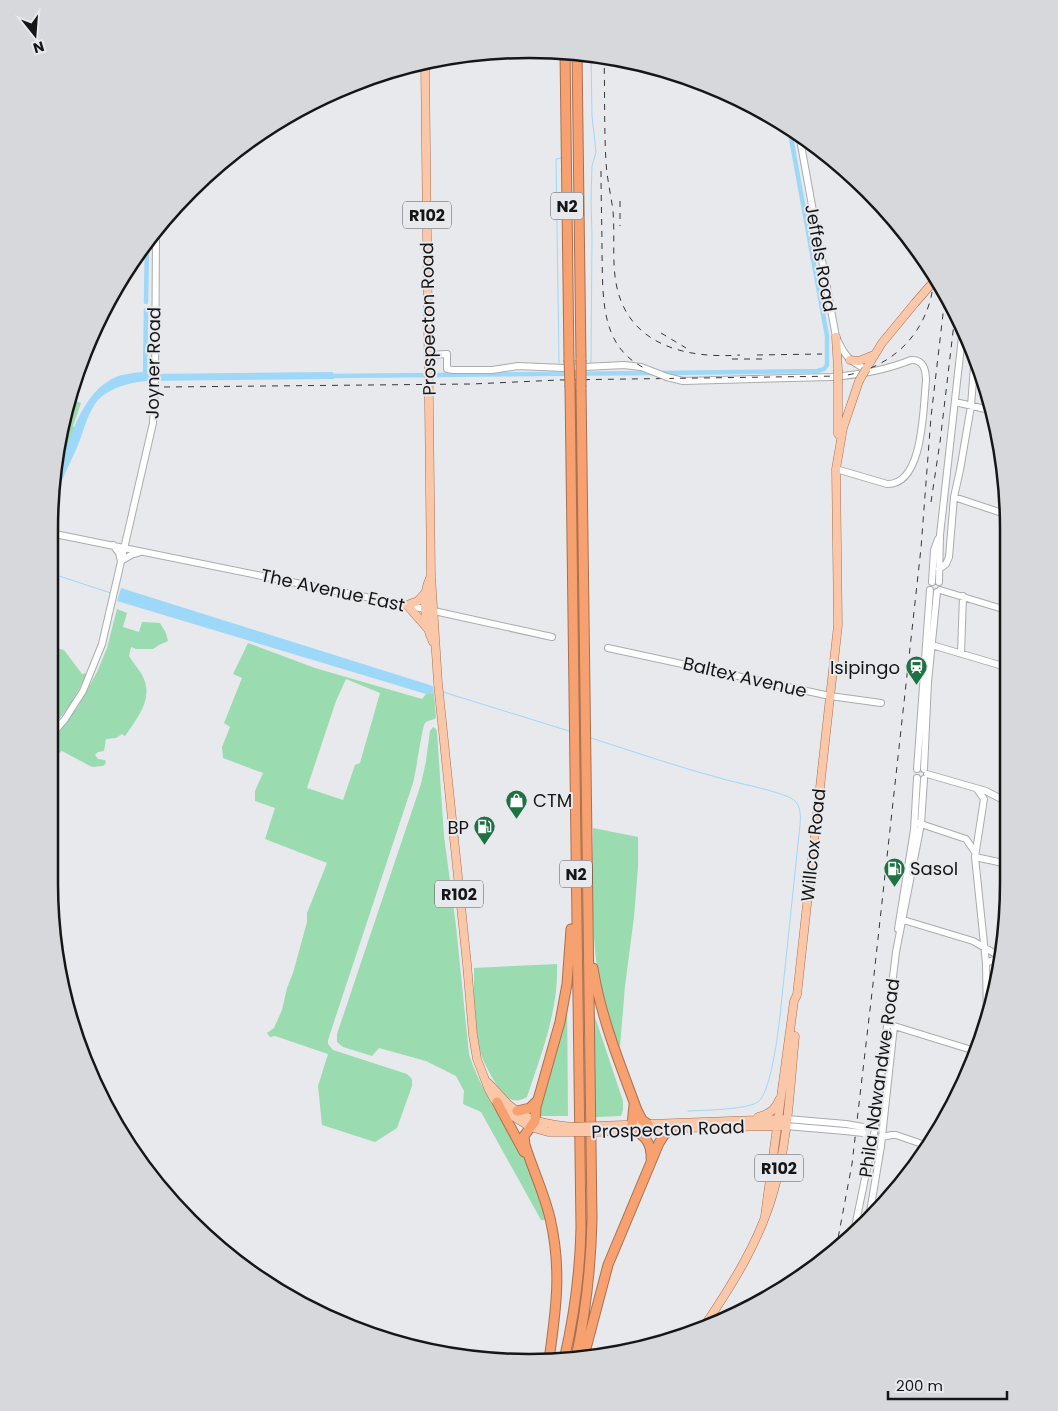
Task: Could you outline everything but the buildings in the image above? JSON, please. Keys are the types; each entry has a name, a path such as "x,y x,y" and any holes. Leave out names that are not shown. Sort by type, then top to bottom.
{"highway":[{"name":"N2","path":"565,59 582,1228 576,1300 566,1351"},
{"name":"N2","path":"577,61 591,1263 586,1308 578,1350"},
{"path":"550,1353 558,1296 556,1252 550,1217 524,1140 532,1124 550,1062 563,1003 570,954 573,896 576,891"},
{"path":"588,940 601,1008 641,1118 648,1124"},
{"path":"517,1111 530,1108 538,1100"},
{"path":"634,1100 633,1128 648,1142 651,1149 650,1164"},
{"path":"497,1102 531,1165"},
{"path":"586,1350 608,1265 650,1164 664,1135 674,1128"}],"main road":[{"name":"Prospecton Road","path":"425,70 430,576"},
{"path":"830,696 838,625 836,469 839,446 850,402 864,366 931,284"},
{"path":"836,337 839,446"},
{"path":"850,360 859,361 874,355"},
{"name":"R102","path":"430,576 426,592 435,644"},
{"name":"R102","path":"430,576 429,630 435,644"},
{"path":"426,592 418,601 407,606 429,630"},
{"name":"Prospecton Road","path":"435,644 473,1035 477,1059 491,1094 513,1118 532,1124 574,1130 674,1128 782,1122"},
{"name":"Willcox Road","path":"782,1122 782,1094 794,1002 797,994 830,696"},
{"name":"Willcox Road","path":"782,1122 798,1001 797,994"},
{"name":"Prospecton Road","path":"486,1080 532,1124"},
{"path":"749,1119 769,1113 775,1107 782,1094"},
{"name":"Prospecton Road","path":"633,1128 648,1124 749,1119 782,1122"},
{"name":"R102","path":"710,1318 738,1275 765,1216 774,1191 782,1122"}],"street":[{"name":"Jeffels Road","path":"801,144 836,337 844,354 850,360 864,366"},
{"name":"Joyner Road","path":"58,726 74,706 88,680 102,644 153,423 156,385 156,241"},
{"path":"961,341 940,535 939,569 935,582 930,586 936,591 963,596 1000,608"},
{"path":"428,355 447,354 447,369 450,370 492,370 518,366 564,368 624,366 641,367 683,381 831,377 886,368 911,360 922,363 926,372 926,381 917,455 910,471 892,484 879,483 836,469"},
{"path":"939,569 946,564 950,552 954,497 971,406 974,373"},
{"path":"954,402 984,409"},
{"path":"954,497 999,512"},
{"name":"The Avenue East","path":"58,535 125,547 552,637"},
{"path":"935,582 934,550 940,535"},
{"path":"113,545 119,553 122,562 131,555 144,551"},
{"path":"940,559 946,564"},
{"path":"935,582 941,585 936,591"},
{"name":"Phila Ndwandwe Road","path":"922,774 936,591"},
{"name":"Phila Ndwandwe Road","path":"871,1206 882,1137 896,952 918,823 936,591"},
{"path":"961,653 963,596"},
{"path":"932,645 1000,665"},
{"name":"Baltex Avenue","path":"608,648 830,696 881,703"},
{"path":"922,774 978,789 1000,798"},
{"path":"978,789 984,799 975,854 986,963 987,993"},
{"path":"984,799 989,796 997,796"},
{"path":"918,823 966,839 978,833"},
{"path":"966,839 975,854 1000,862"},
{"path":"901,919 972,941 994,953"},
{"name":"Phila Ndwandwe Road","path":"896,952 901,919"},
{"path":"901,928 922,925"},
{"path":"986,963 993,960"},
{"path":"891,1025 970,1049"},
{"name":"Phila Ndwandwe Road","path":"856,1220 874,1131 891,1025"},
{"name":"Prospecton Road","path":"782,1122 874,1131"},
{"path":"882,1137 892,1135 921,1144"}],"green space":[{"path":"76,401 81,403 73,426 75,428 63,460"},
{"path":"117,609 127,613 123,627 139,632 142,622 160,623 168,641 153,649 136,649 131,647 129,656 141,673 147,692 143,707 125,736 122,734 116,738 106,739 104,751 98,752 95,755 98,759 105,760 106,763 103,766 92,767 62,751 58,754 58,733 78,707 97,672 107,648"},
{"path":"248,643 315,668 422,699 426,694 434,694 436,718 425,723 413,783 328,1040 328,1044 333,1050 407,1074 412,1079 412,1086 397,1128 375,1142 322,1125 318,1086 328,1054 275,1036 270,1037 267,1033 274,1028 282,1010 307,922 307,913 327,863 265,839 275,808 255,801 255,791 263,773 223,758 222,747 230,727 224,723 242,678 233,674","holes":["346,679 380,693 360,763 355,765 343,800 307,788 336,701"]},
{"path":"58,648 64,650 82,674 88,673 70,705 58,720"},
{"path":"433,727 437,732 444,836 456,926 469,1054 484,1090 527,1165 546,1220 541,1220 481,1112 463,1104 464,1091 456,1076 426,1061 379,1048 372,1056 343,1047 337,1042 337,1034 421,784 430,731"},
{"path":"593,828 638,837 634,917 625,986 620,1047 608,1019 602,996 595,948 593,924"},
{"path":"557,964 557,981 552,1015 538,1065 527,1097 520,1100 512,1100 496,1084 478,1045 476,1036 474,968"},
{"path":"567,993 568,1116 540,1116 536,1107 551,1065"},
{"path":"592,1008 623,1101 621,1116 596,1117"}],"water":[{"path":"143,372 148,374 333,372 334,379 146,381 127,384 104,395 95,404 60,484 64,454 81,413 99,389 110,380 126,374"},
{"path":"121,588 433,686 434,694 426,694 117,601"}],"waterway":[{"path":"591,62 592,116 596,152 592,166 591,200 591,363"},
{"path":"660,373 817,371 824,369 827,365 827,336 791,137"},
{"path":"559,363 556,159 562,158"},
{"path":"146,302 147,253"},
{"path":"145,376 146,310"},
{"path":"327,376 652,373"},
{"path":"58,576 111,593"},
{"path":"443,692 569,731"},
{"path":"591,738 690,770 762,788 790,798 798,804 800,826 778,1035 767,1087 763,1096 752,1105 688,1111"}],"railway":[{"path":"604,64 606,162 613,211 616,283 622,304 632,321 646,334 662,344 699,354 740,355"},
{"path":"601,171 603,292 605,311 610,328 617,344 628,357 644,368 666,376"},
{"path":"620,201 620,226"},
{"path":"164,387 472,384 559,380 842,376 861,372 878,365 906,344 917,330 925,315 933,286"},
{"path":"838,1238 852,1164 873,984 921,548 931,417 944,306"},
{"path":"931,502 954,324"},
{"path":"661,333 686,348"},
{"path":"757,355 822,354"},
{"path":"732,359 765,359"}],"place":[{"name":"Isipingo","path":"916,686"},
{"name":"CTM","path":"517,819"},
{"name":"BP","path":"485,846"},
{"name":"Sasol","path":"894,887"}]}
